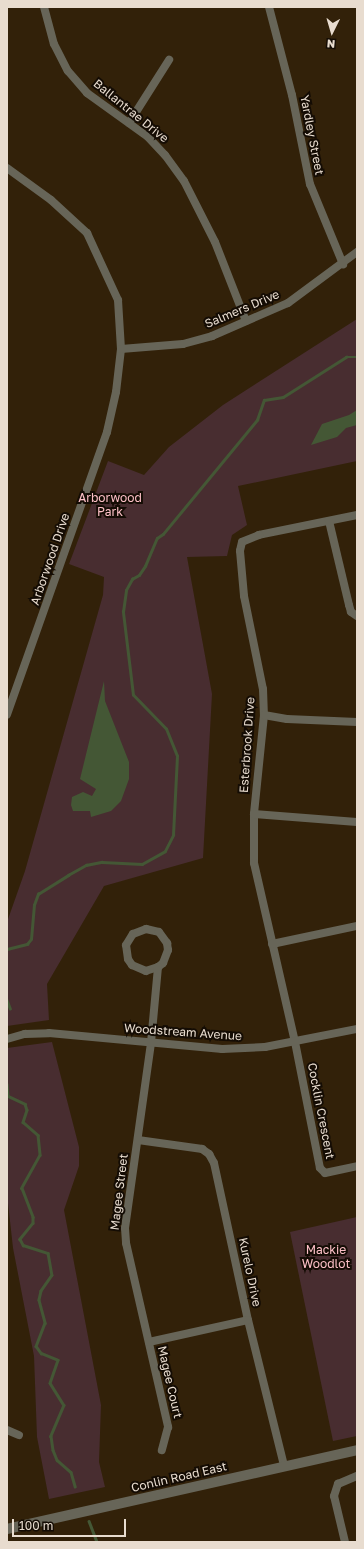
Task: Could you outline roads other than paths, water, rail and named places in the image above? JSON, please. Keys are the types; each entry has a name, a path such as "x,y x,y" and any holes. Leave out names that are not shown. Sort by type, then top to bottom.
{"street":[{"name":"Ballantrae Drive","path":"44,7 54,44 68,71 87,92 129,123 165,155 184,181 215,242 246,321"},
{"name":"Yardley Street","path":"269,7 292,95 310,184 343,264"},
{"path":"129,123 169,60"},
{"name":"Arborwood Drive","path":"7,168 52,200 88,233 118,300 121,349 116,392 107,432 7,715"},
{"name":"Salmers Drive","path":"121,349 183,344 212,336 288,302 343,264 357,252"},
{"name":"Esterbrook Drive","path":"295,1042 254,863 254,814 264,715 261,675 241,577 242,542 259,535 357,515"},
{"path":"329,521 351,612 357,616"},
{"path":"264,715 295,719 357,722"},
{"path":"254,814 357,822"},
{"path":"272,944 357,926"},
{"path":"146,929 152,930 164,937 167,943 166,957 158,967 146,970 132,965 128,959 126,946 133,934 146,929"},
{"name":"Magee Street","path":"149,1342 126,1235 151,1043 158,967"},
{"name":"Woodstream Avenue","path":"7,1039 25,1034 49,1033 222,1048 265,1047 357,1029"},
{"name":"Cocklin Crescent","path":"295,1042 320,1168 325,1173 357,1166"},
{"name":"Kurelo Drive","path":"138,1140 202,1149 209,1154 214,1163 248,1320 284,1466"},
{"path":"149,1342 248,1320"},
{"name":"Magee Court","path":"149,1342 168,1427 162,1450"},
{"path":"7,1430 19,1435"},
{"name":"Conlin Road East","path":"7,1529 357,1450"},
{"path":"346,1542 334,1496 338,1484 357,1476"}],"waterway":[{"path":"7,949 27,944 31,939 34,905 38,894 68,875 86,865 102,862 142,864 165,851 173,835 177,756 166,729 133,695 123,612 126,590 132,579 139,575 145,566 157,538 163,534 257,420 264,400 283,397 346,357 357,357"},
{"path":"7,1000 10,1008"},
{"path":"7,1084 8,1096 25,1104 27,1110 23,1122 38,1135 40,1155 22,1188 33,1217 33,1223 20,1239 23,1245 48,1253 52,1275 41,1291 39,1300 45,1323 36,1346 41,1353 58,1360 50,1383 64,1405 51,1436 53,1450 57,1460 71,1472 75,1486"},
{"path":"89,1521 97,1542"}],"park label":[{"name":"Arborwood Park","path":"110,505"},
{"name":"Mackie Woodlot","path":"326,1257"}]}
